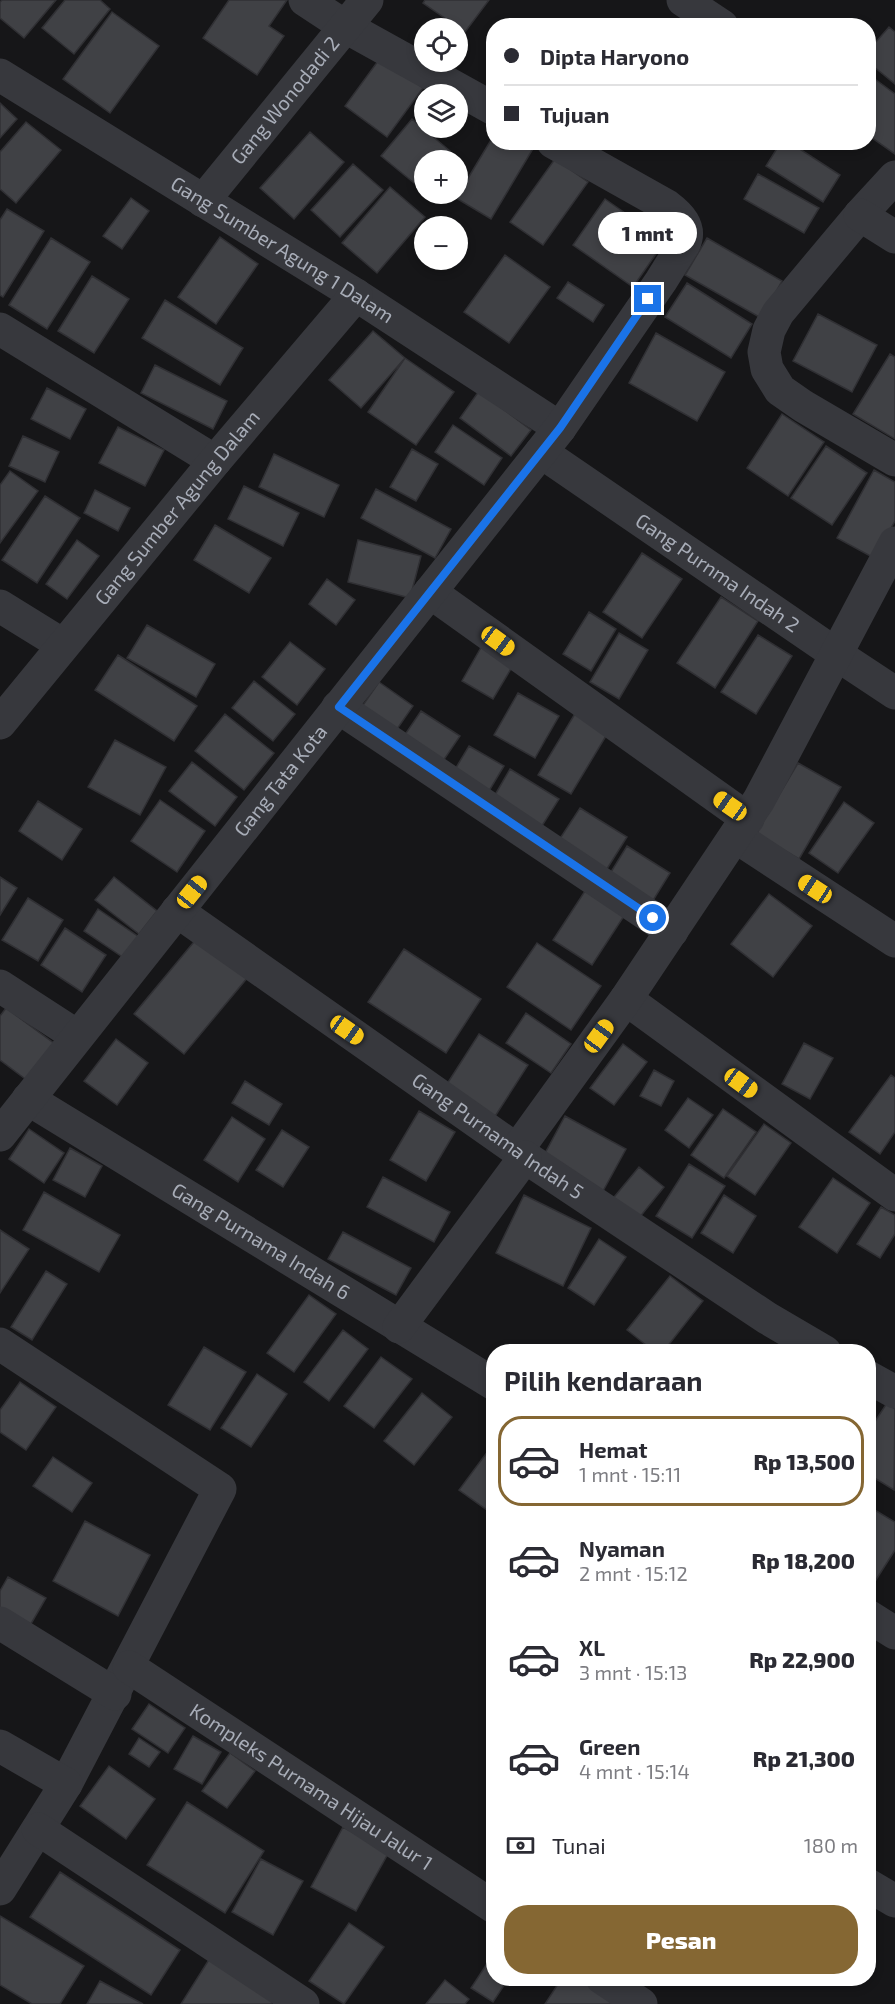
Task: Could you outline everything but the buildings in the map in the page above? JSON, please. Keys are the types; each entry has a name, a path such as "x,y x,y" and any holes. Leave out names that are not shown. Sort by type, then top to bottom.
{"street":[{"path":"305,0 346,27 486,105"},
{"name":"Gang Wonodadi 2","path":"203,201 367,0"},
{"path":"683,0 710,18"},
{"name":"Gang Sumber Agung 1 Dalam","path":"0,75 356,295 550,440"},
{"name":"Gang Tata Kota","path":"0,1135 550,440 661,281 687,238 687,230 678,214 567,150"},
{"path":"895,177 778,313 765,343 765,361 780,390 895,460"},
{"path":"860,216 895,237"},
{"name":"Gang Sumber Agung Dalam","path":"0,723 215,461 356,295"},
{"path":"0,328 215,461"},
{"name":"Gang Purnma Indah 2","path":"550,440 836,654 895,693"},
{"path":"399,1326 521,1154 742,828 895,543"},
{"path":"430,592 895,941"},
{"path":"0,606 63,645"},
{"path":"339,707 672,931"},
{"name":"Gang Purnama Indah 5","path":"177,910 521,1154 767,1318 811,1344"},
{"path":"0,986 77,1036"},
{"path":"626,999 895,1195"},
{"name":"Gang Purnama Indah 6","path":"28,1100 486,1379"},
{"path":"0,1344 220,1489 122,1681 66,1784 0,1889"},
{"path":"876,1381 895,1392"},
{"path":"876,1622 895,1633"},
{"name":"Kompleks Purnama Hijau Jalur 1","path":"0,1623 122,1681 486,1902"},
{"path":"0,1746 66,1784"},
{"path":"38,1829 303,2004"},
{"path":"876,1890 895,1902"},
{"path":"614,1986 641,2004"}],"route":[{"path":"648,299 560,428 339,707 653,918"}]}
